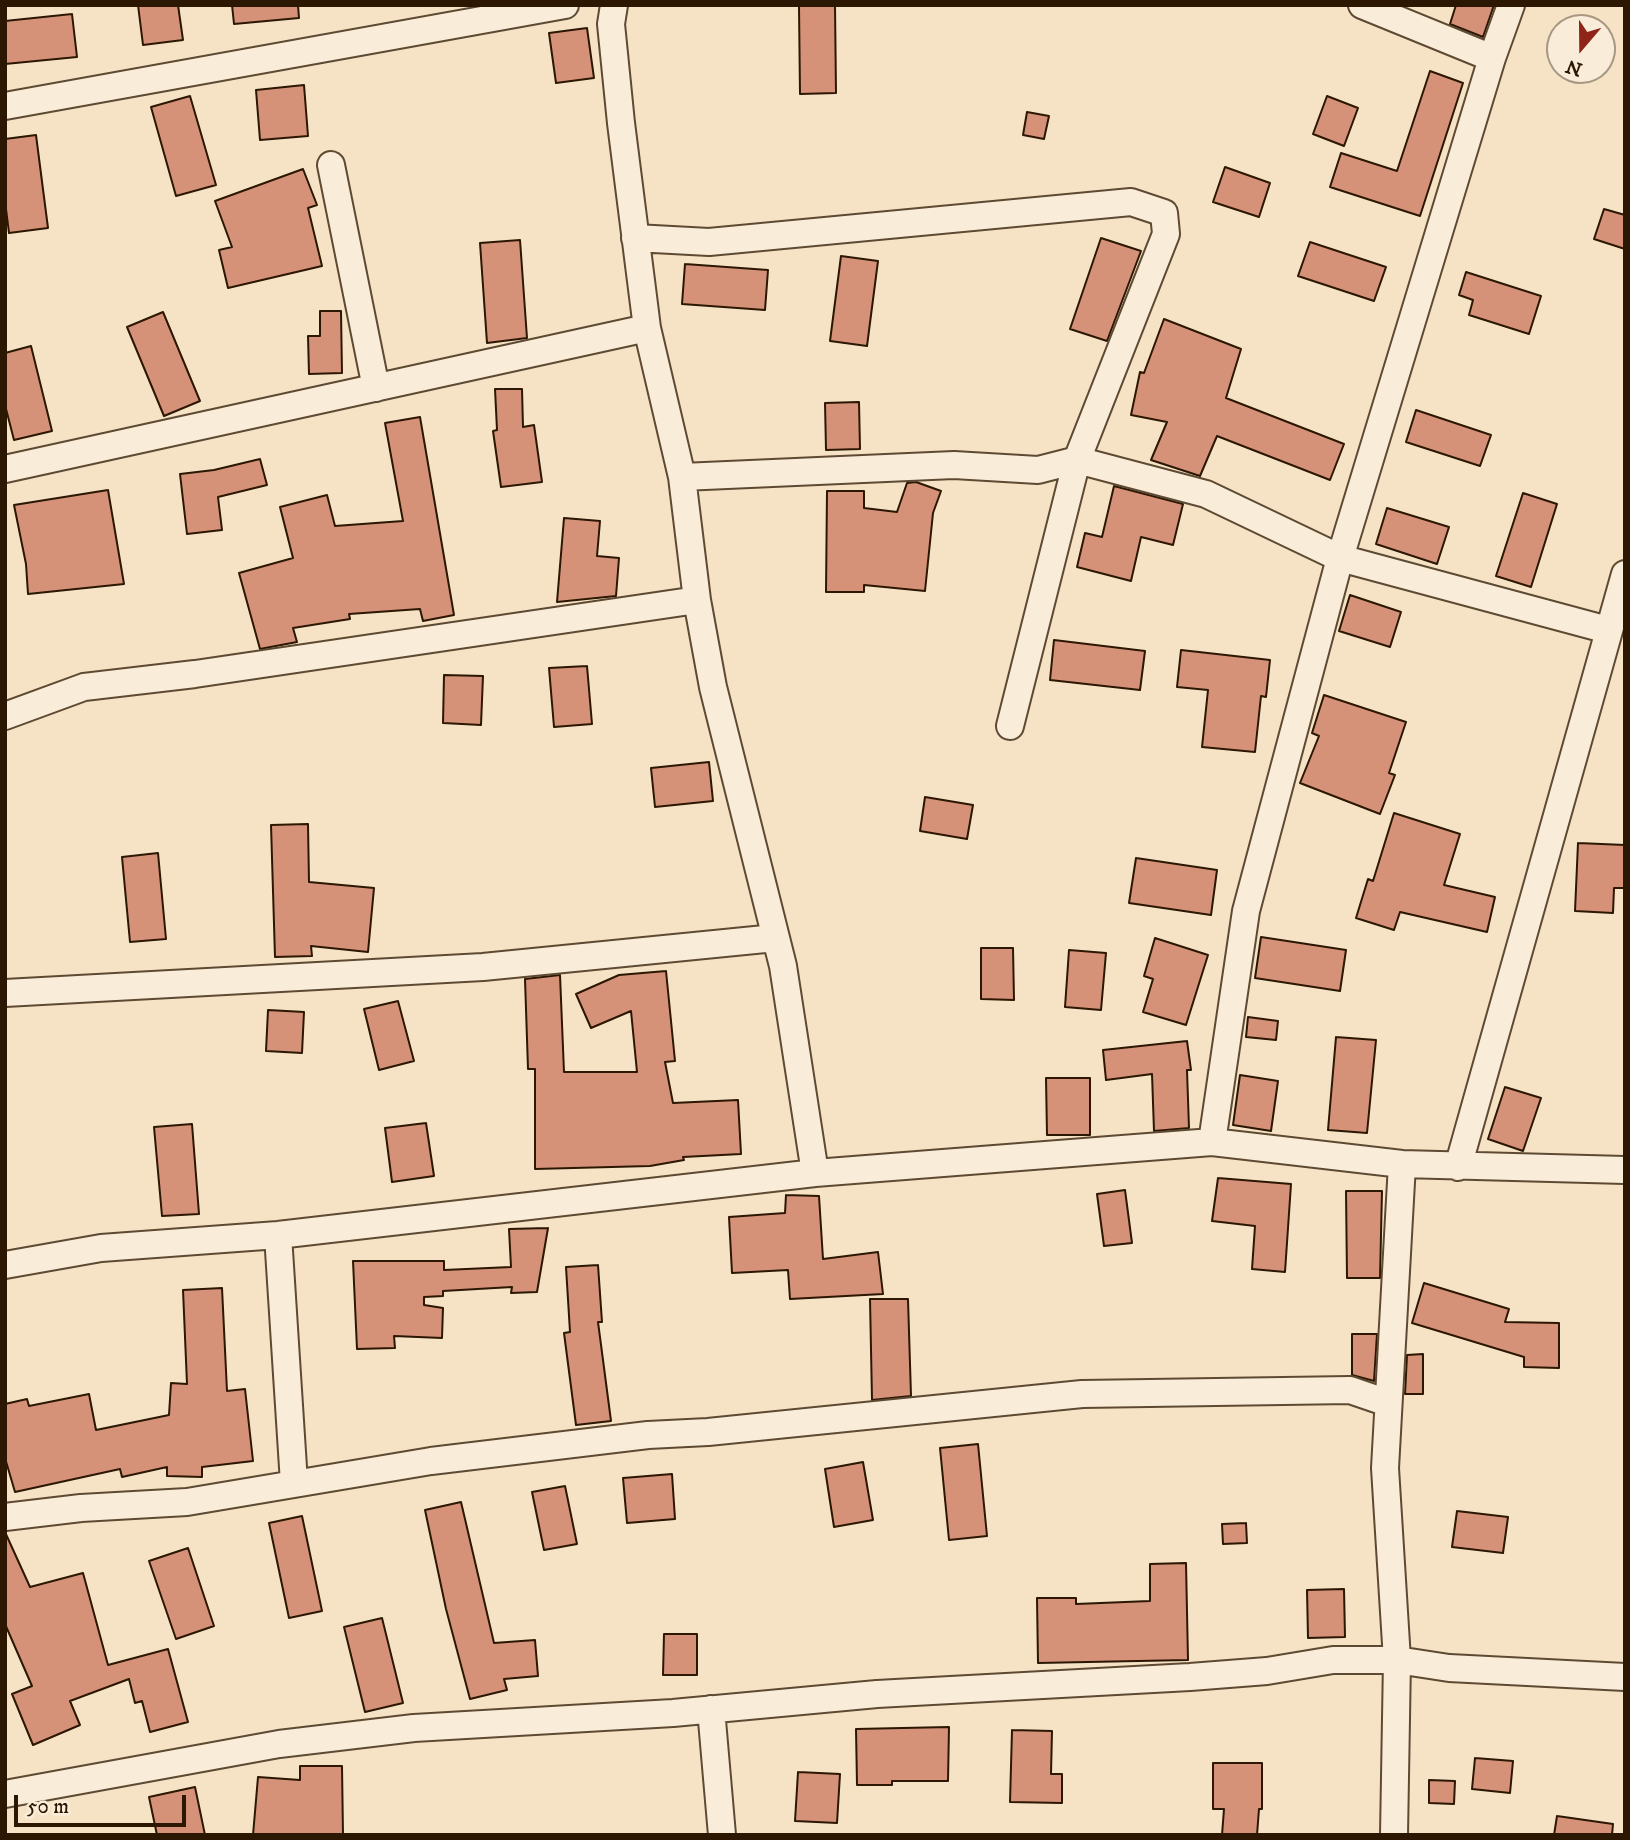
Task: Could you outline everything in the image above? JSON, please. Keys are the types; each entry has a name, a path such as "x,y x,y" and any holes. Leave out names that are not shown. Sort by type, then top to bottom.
{"street":[{"path":"5,106 565,5"},
{"path":"614,5 611,24 647,328 682,477 697,600 713,687 783,966 815,1173"},
{"path":"1363,5 1492,58"},
{"path":"1212,1142 1246,911 1340,558 1492,58 1511,5"},
{"path":"331,166 376,388"},
{"path":"635,237 709,242 1131,202 1164,213 1166,234 1077,460 1010,726"},
{"path":"5,468 647,328"},
{"path":"682,477 954,465 1038,470 1077,460 1206,494 1340,558 1608,630"},
{"path":"1458,1167 1625,575"},
{"path":"5,716 83,687 195,674 697,600"},
{"path":"5,993 483,967 775,938"},
{"path":"5,1265 101,1248 278,1235 815,1173 1212,1142 1402,1164 1625,1170"},
{"path":"1394,1835 1397,1660 1385,1468 1402,1164"},
{"path":"278,1235 294,1483"},
{"path":"5,1517 81,1508 187,1502 431,1461 648,1435 708,1432 1082,1394 1350,1390 1388,1403"},
{"path":"5,1794 279,1744 414,1728 711,1709 877,1694 1267,1671 1333,1660 1397,1660 1449,1668 1625,1677"},
{"path":"711,1709 722,1835"}],"building":[{"path":"138,5 178,5 183,40 143,45"},
{"path":"232,5 298,5 299,18 234,24"},
{"path":"835,5 836,93 800,94 799,6"},
{"path":"1456,5 1494,5 1483,37 1450,24"},
{"path":"72,14 77,57 5,64 5,21"},
{"path":"587,28 594,78 556,83 549,33"},
{"path":"1430,71 1463,83 1420,216 1330,187 1341,153 1397,171"},
{"path":"304,85 308,136 260,140 256,90"},
{"path":"190,96 216,185 176,196 151,107"},
{"path":"1327,96 1358,108 1344,146 1313,134"},
{"path":"1027,112 1049,116 1044,139 1023,135"},
{"path":"36,135 48,228 9,233 5,201 5,139"},
{"path":"1225,167 1270,183 1259,217 1213,202"},
{"path":"303,169 317,205 308,208 322,266 228,288 219,250 232,247 215,201"},
{"path":"1604,209 1625,215 1625,249 1594,239"},
{"path":"1101,238 1141,251 1107,341 1070,329"},
{"path":"520,240 527,338 487,343 480,243"},
{"path":"1310,242 1386,267 1374,301 1298,276"},
{"path":"841,256 878,261 867,346 830,341"},
{"path":"685,264 768,270 765,310 682,304"},
{"path":"1466,272 1541,296 1529,334 1469,315 1473,300 1459,295"},
{"path":"320,311 341,311 342,373 309,374 308,336 320,336"},
{"path":"163,312 200,401 164,416 127,327"},
{"path":"1164,319 1241,349 1226,398 1344,444 1330,480 1217,436 1200,476 1151,460 1167,422 1131,415 1140,372 1144,373"},
{"path":"31,346 52,431 14,440 5,405 5,353"},
{"path":"495,389 522,389 523,427 534,425 542,482 501,487 493,431 497,430"},
{"path":"859,402 860,449 826,450 825,403"},
{"path":"1416,410 1491,435 1480,466 1406,442"},
{"path":"420,417 454,615 423,621 420,609 349,614 350,619 293,628 297,642 260,649 239,573 293,558 280,507 327,495 335,526 403,521 385,423"},
{"path":"260,459 267,485 218,497 222,530 187,534 180,474 214,470"},
{"path":"916,482 941,491 933,513 925,591 864,585 864,592 826,592 827,491 864,491 864,508 897,512 907,483"},
{"path":"1114,486 1183,504 1173,545 1141,537 1131,581 1077,567 1085,533 1102,537"},
{"path":"108,490 124,584 28,594 26,564 14,505"},
{"path":"1523,493 1557,504 1531,587 1496,576"},
{"path":"1387,508 1449,527 1437,564 1376,544"},
{"path":"564,518 600,521 597,556 619,558 616,596 557,602"},
{"path":"1350,595 1401,612 1390,647 1339,631"},
{"path":"1054,640 1145,651 1140,690 1050,680"},
{"path":"1181,650 1270,660 1266,697 1261,696 1255,752 1202,747 1208,690 1177,687"},
{"path":"587,666 592,724 554,727 549,668"},
{"path":"444,675 483,676 481,725 443,723"},
{"path":"1324,695 1406,722 1389,773 1395,775 1380,814 1300,783 1319,736 1312,733"},
{"path":"709,762 713,801 655,807 651,768"},
{"path":"925,797 973,805 967,839 920,831"},
{"path":"1394,813 1460,834 1444,885 1495,897 1487,932 1400,912 1394,930 1356,918 1368,879 1373,881"},
{"path":"308,824 309,882 374,888 368,952 311,946 312,956 275,957 271,825"},
{"path":"1578,843 1625,845 1625,888 1614,888 1613,913 1575,911"},
{"path":"158,853 166,939 130,942 122,857"},
{"path":"1136,858 1217,870 1211,915 1129,903"},
{"path":"1261,937 1346,950 1340,991 1255,978"},
{"path":"1155,938 1208,955 1186,1025 1143,1012 1153,979 1144,976"},
{"path":"981,948 1013,948 1014,1000 981,999"},
{"path":"1069,950 1106,953 1101,1010 1065,1007"},
{"path":"666,971 675,1061 665,1062 673,1103 738,1100 741,1154 683,1157 684,1160 650,1166 535,1169 535,1069 528,1069 525,979 560,975 564,1072 637,1072 631,1011 591,1028 576,994 619,975"},
{"path":"398,1001 414,1061 379,1070 364,1009"},
{"path":"268,1010 304,1012 302,1053 266,1051"},
{"path":"1248,1017 1278,1021 1276,1040 1246,1037"},
{"path":"1336,1037 1376,1040 1367,1133 1328,1130"},
{"path":"1187,1041 1191,1070 1187,1070 1189,1128 1154,1131 1152,1074 1106,1080 1103,1050"},
{"path":"1240,1075 1278,1081 1271,1131 1233,1125"},
{"path":"1046,1078 1090,1078 1090,1135 1047,1135"},
{"path":"1505,1087 1541,1098 1523,1151 1488,1139"},
{"path":"426,1123 434,1176 392,1182 385,1128"},
{"path":"192,1124 199,1214 162,1216 154,1127"},
{"path":"1218,1178 1291,1184 1285,1272 1252,1269 1255,1226 1212,1221"},
{"path":"1125,1190 1132,1243 1104,1246 1097,1194"},
{"path":"1346,1191 1382,1191 1380,1278 1347,1278"},
{"path":"786,1195 819,1196 823,1259 878,1252 883,1294 790,1299 788,1270 732,1273 729,1217 785,1213"},
{"path":"548,1228 537,1292 511,1293 512,1287 443,1291 443,1296 424,1297 424,1305 443,1308 442,1338 394,1336 395,1348 357,1349 353,1261 444,1261 444,1270 511,1267 509,1229"},
{"path":"598,1265 602,1322 598,1322 611,1421 576,1425 564,1333 570,1332 566,1267"},
{"path":"1424,1283 1509,1309 1505,1322 1559,1323 1559,1368 1524,1367 1524,1357 1412,1323"},
{"path":"222,1288 227,1391 245,1389 253,1461 202,1467 202,1477 167,1476 167,1467 122,1477 120,1469 15,1492 5,1458 5,1404 27,1399 29,1406 89,1394 96,1430 169,1415 171,1383 187,1384 183,1290"},
{"path":"870,1299 908,1299 911,1396 872,1400"},
{"path":"1352,1334 1377,1334 1374,1381 1352,1375"},
{"path":"1423,1354 1423,1394 1405,1394 1407,1355"},
{"path":"978,1444 987,1536 949,1540 940,1448"},
{"path":"863,1462 873,1520 834,1527 825,1469"},
{"path":"672,1474 675,1519 627,1523 623,1478"},
{"path":"565,1486 577,1544 544,1550 532,1492"},
{"path":"461,1502 494,1643 535,1640 538,1676 504,1679 507,1690 470,1699 446,1609 425,1510"},
{"path":"1457,1511 1508,1517 1503,1553 1452,1547"},
{"path":"302,1516 322,1611 289,1618 269,1523"},
{"path":"1246,1523 1247,1543 1223,1544 1222,1524"},
{"path":"5,1532 30,1587 83,1573 108,1665 168,1649 188,1722 150,1732 142,1701 135,1703 129,1679 70,1701 80,1725 33,1745 12,1694 32,1686 5,1624"},
{"path":"188,1548 214,1626 176,1639 149,1561"},
{"path":"1186,1563 1188,1660 1038,1663 1037,1598 1076,1598 1076,1604 1150,1601 1150,1564"},
{"path":"1344,1589 1345,1637 1308,1638 1307,1590"},
{"path":"382,1618 403,1703 365,1712 344,1627"},
{"path":"664,1634 697,1634 697,1675 663,1675"},
{"path":"949,1727 948,1781 892,1781 892,1785 857,1785 856,1729"},
{"path":"1012,1730 1052,1731 1051,1774 1062,1774 1062,1803 1010,1802"},
{"path":"1475,1758 1513,1761 1510,1793 1472,1789"},
{"path":"1213,1763 1262,1763 1262,1809 1259,1809 1257,1835 1222,1835 1224,1809 1213,1809"},
{"path":"300,1766 342,1766 343,1835 253,1835 258,1777 300,1780"},
{"path":"798,1772 840,1774 837,1823 795,1821"},
{"path":"1429,1780 1455,1781 1454,1804 1429,1803"},
{"path":"195,1787 205,1835 157,1835 149,1797"},
{"path":"1557,1816 1613,1824 1612,1835 1554,1835"}]}
